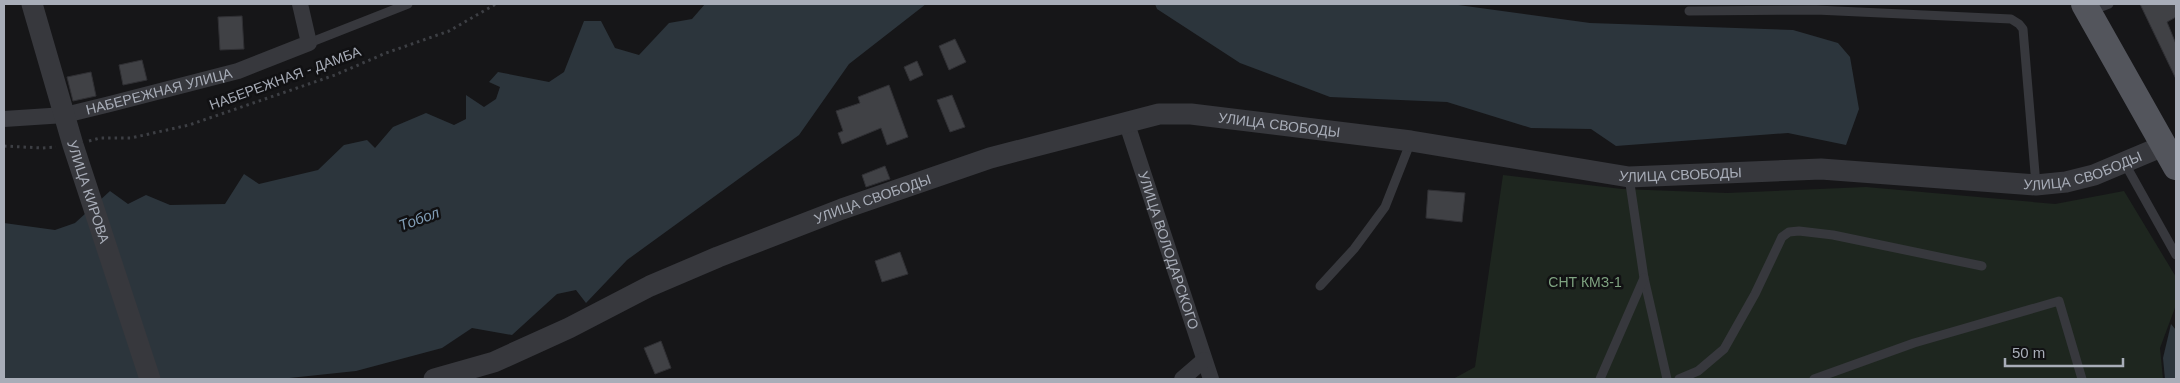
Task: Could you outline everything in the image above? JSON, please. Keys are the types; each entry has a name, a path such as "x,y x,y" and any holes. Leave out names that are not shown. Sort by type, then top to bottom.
{"main road":[{"path":"2094,6 2163,146 2176,167"}],"street":[{"name":"УЛИЦА КИРОВА","path":"32,4 76,152 150,379"},
{"path":"300,4 309,43"},
{"name":"НАБЕРЕЖНАЯ УЛИЦА","path":"4,119 65,115 238,71 309,43"},
{"name":"УЛИЦА СВОБОДЫ","path":"434,379 494,362 718,257 842,209 990,158 1126,121 1159,114 1191,114 1411,141 1629,177 1821,168 2036,185 2084,178 2163,146"},
{"name":"УЛИЦА ВОЛОДАРСКОГО","path":"1126,121 1204,360 1212,379"},
{"path":"1182,379 1204,360"}],"lane":[{"path":"309,43 408,4"},
{"path":"1689,11 1816,10 2011,19 2023,29 2036,185"},
{"path":"1320,286 1354,249 1385,207 1411,141"},
{"path":"2124,162 2176,255"},
{"path":"1629,177 1644,278 1666,379"},
{"path":"1679,379 1698,371 1724,349 1755,294 1782,237 1789,232 1799,231 1833,235 1982,266"},
{"path":"1600,379 1644,278"},
{"path":"1814,379 1914,343 2059,301 2082,379"}],"path":[{"name":"НАБЕРЕЖНАЯ - ДАМБА","path":"4,146 76,152 100,138 131,138 189,125 335,75 386,53 449,31 496,4"}],"green space":[{"name":"СНТ КМЗ-1","path":"1503,175 1622,189 1727,193 1866,187 2055,204 2124,191 2176,277 2176,305 2160,348 2163,379 1453,379 1475,367"}],"water":[{"name":"Тобол","path":"705,4 926,4 849,64 799,135 627,260 586,303 576,290 557,294 512,335 472,328 442,348 356,371 280,379 4,379 4,223 55,230 75,223 110,191 128,204 146,195 170,205 225,204 244,174 259,184 318,170 344,145 367,140 375,148 393,127 426,113 454,125 466,119 466,95 484,107 496,99 500,87 489,82 498,72 549,82 564,72 584,21 601,21 615,48 639,55 669,23 692,19"},
{"path":"1155,4 1451,4 1590,23 1793,30 1838,43 1850,57 1859,109 1846,145 1788,133 1616,146 1591,129 1531,128 1447,102 1330,97 1240,63 1157,9"},
{"path":"2171,324 2176,330 2176,379 2165,379 2163,358"}],"building":[{"path":"2140,4 2176,4 2176,17 2167,22 2176,44 2176,79"},
{"path":"242,16 244,49 220,50 218,17"},
{"path":"955,39 966,62 949,70 939,46"},
{"path":"142,60 147,80 123,85 119,65"},
{"path":"917,61 923,75 910,81 904,67"},
{"path":"91,72 96,96 73,101 67,77"},
{"path":"889,85 908,137 887,145 881,128 842,144 838,133 843,131 836,111 860,103 858,97"},
{"path":"952,95 965,127 950,132 937,100"},
{"path":"885,166 890,179 866,187 862,175"},
{"path":"1428,190 1465,193 1462,222 1426,218"},
{"path":"900,252 908,274 882,282 875,261"},
{"path":"661,341 671,368 655,374 644,348"}]}
